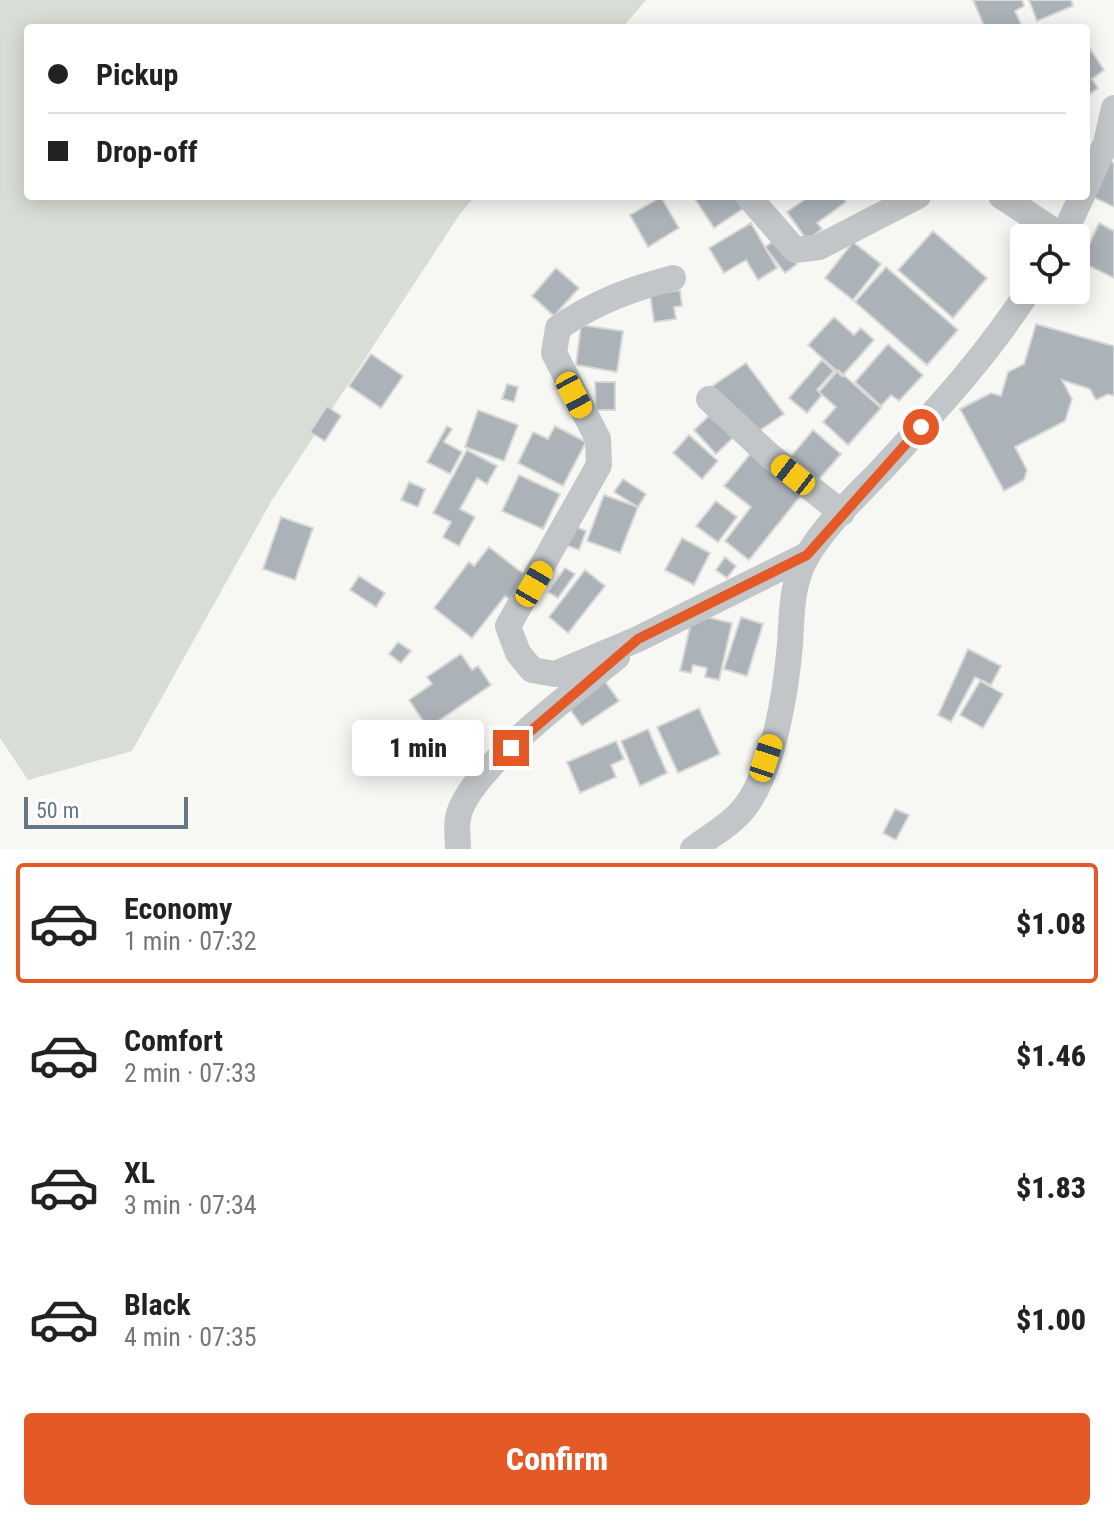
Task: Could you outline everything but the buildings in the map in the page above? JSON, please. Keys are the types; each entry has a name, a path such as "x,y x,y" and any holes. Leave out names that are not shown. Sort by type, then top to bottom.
{"street":[{"path":"1090,178 1106,143 1114,108"},
{"path":"751,200 795,250 819,247 910,200"},
{"path":"1007,200 1043,224"},
{"path":"1069,224 1080,200"},
{"path":"673,278 627,290 584,310 558,328 554,353 598,439 599,465 508,626 518,653 532,670 555,674 638,639 807,555"},
{"path":"693,849 727,826 746,805 760,776 787,679 794,583 807,555 961,384 1020,304"},
{"path":"709,399 769,455 842,513"},
{"path":"458,849 458,816 478,782 527,731 638,639"}],"shaded area":[{"path":"0,0 646,0 625,24 24,24 24,200 472,200 272,500 132,751 28,780 0,738"}],"route":[{"path":"511,748 527,731 638,639 807,555 828,527 921,427"}]}
